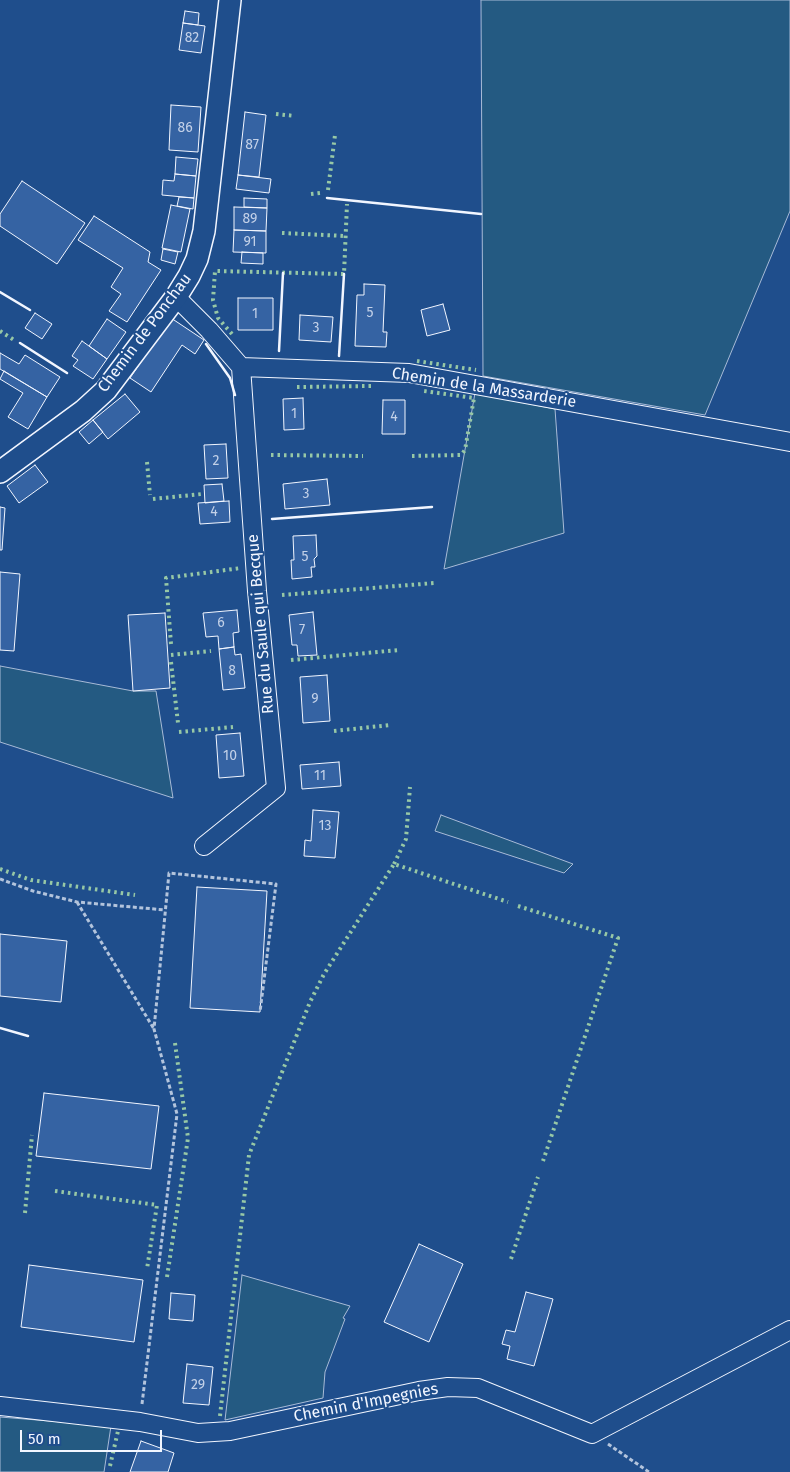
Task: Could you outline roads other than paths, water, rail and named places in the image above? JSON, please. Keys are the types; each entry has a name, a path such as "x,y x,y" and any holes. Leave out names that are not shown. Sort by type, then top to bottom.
{"street":[{"name":"Chemin de Ponchau","path":"0,472 83,411 106,390 176,297 197,259 204,231 230,0"},
{"path":"176,297 241,367"},
{"name":"Chemin de la Massarderie","path":"241,367 410,373 790,442"},
{"name":"Rue du Saule qui Becque","path":"204,846 276,788 257,591 241,367"},
{"name":"Chemin d'Impegnies","path":"0,1406 140,1422 198,1433 230,1430 419,1391 448,1387 478,1388 592,1434 790,1330"}]}
